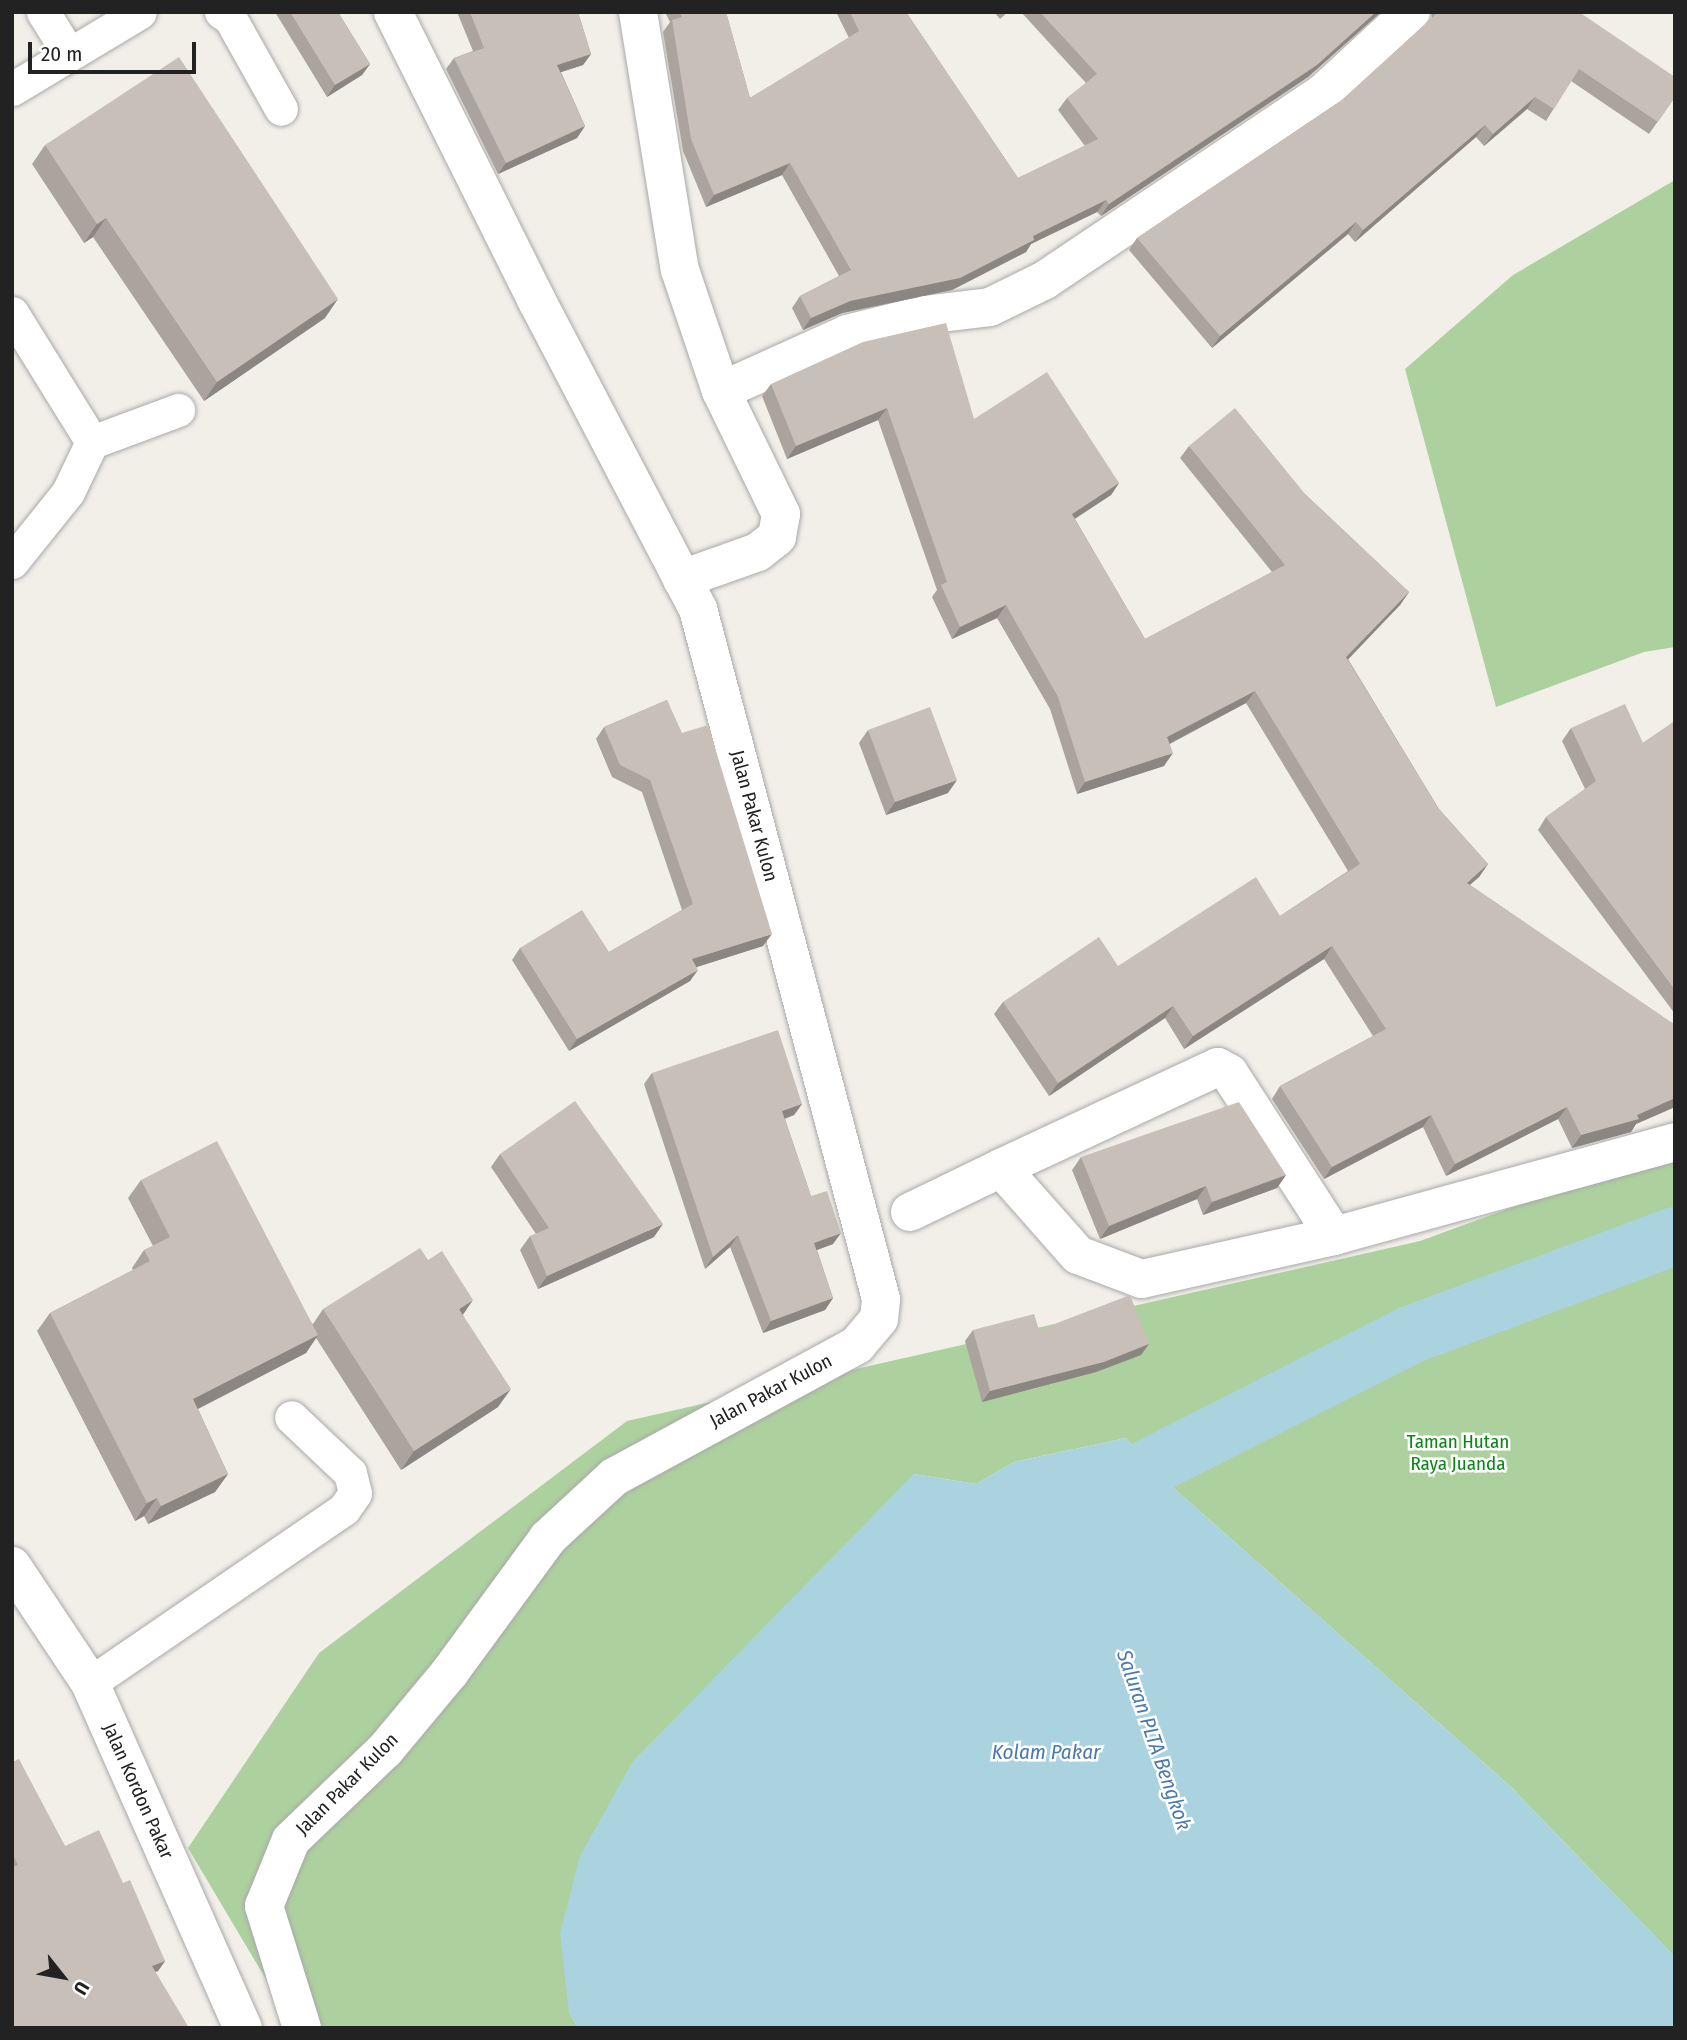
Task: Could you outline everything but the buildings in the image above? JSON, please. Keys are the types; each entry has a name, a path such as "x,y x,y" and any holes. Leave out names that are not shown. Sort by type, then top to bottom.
{"street":[{"name":"Jalan Pakar Kulon","path":"302,2028 264,1906 291,1840 385,1749 450,1672 548,1538 614,1477 857,1345 879,1319 880,1299 827,1086 690,594 393,12"},
{"path":"638,12 680,270 721,391 781,514 777,537 758,552 690,594"},
{"path":"721,391 847,334 924,315 990,307 1045,280 1322,94 1411,12"},
{"path":"910,1212 1218,1067 1229,1073 1334,1236"},
{"path":"1001,1168 1079,1255 1142,1279 1334,1236 1675,1142"},
{"name":"Jalan Kordon Pakar","path":"12,1566 90,1684 243,2028"}],"lane":[{"path":"43,12 69,54"},
{"path":"12,89 140,12"},
{"path":"221,12 230,18 281,109"},
{"path":"12,313 92,442"},
{"path":"12,562 68,492 92,442 177,410"},
{"path":"90,1684 344,1509 355,1493 351,1473 291,1417"}],"green space":[{"path":"1675,180 1675,647 1644,652 1496,707 1405,369 1513,275"},
{"name":"Taman Hutan Raya Juanda","path":"1675,1148 1675,1957 1510,1786 1150,1467 1126,1438 1014,1462 976,1484 914,1474 569,2012 578,2028 295,2028 188,1848 319,1653 627,1421 1420,1241"}],"water":[{"name":"Kolam Pakar","path":"1126,1438 1150,1467 1510,1786 1675,1957 1675,2028 578,2028 569,2012 560,1933 580,1856 633,1761 914,1474 976,1484 1014,1462"}],"waterway":[{"path":"1150,1467 1410,1335 1675,1236"}],"water label":[{"name":"Saluran PLTA Bengkok","path":"1154,1740"}]}
